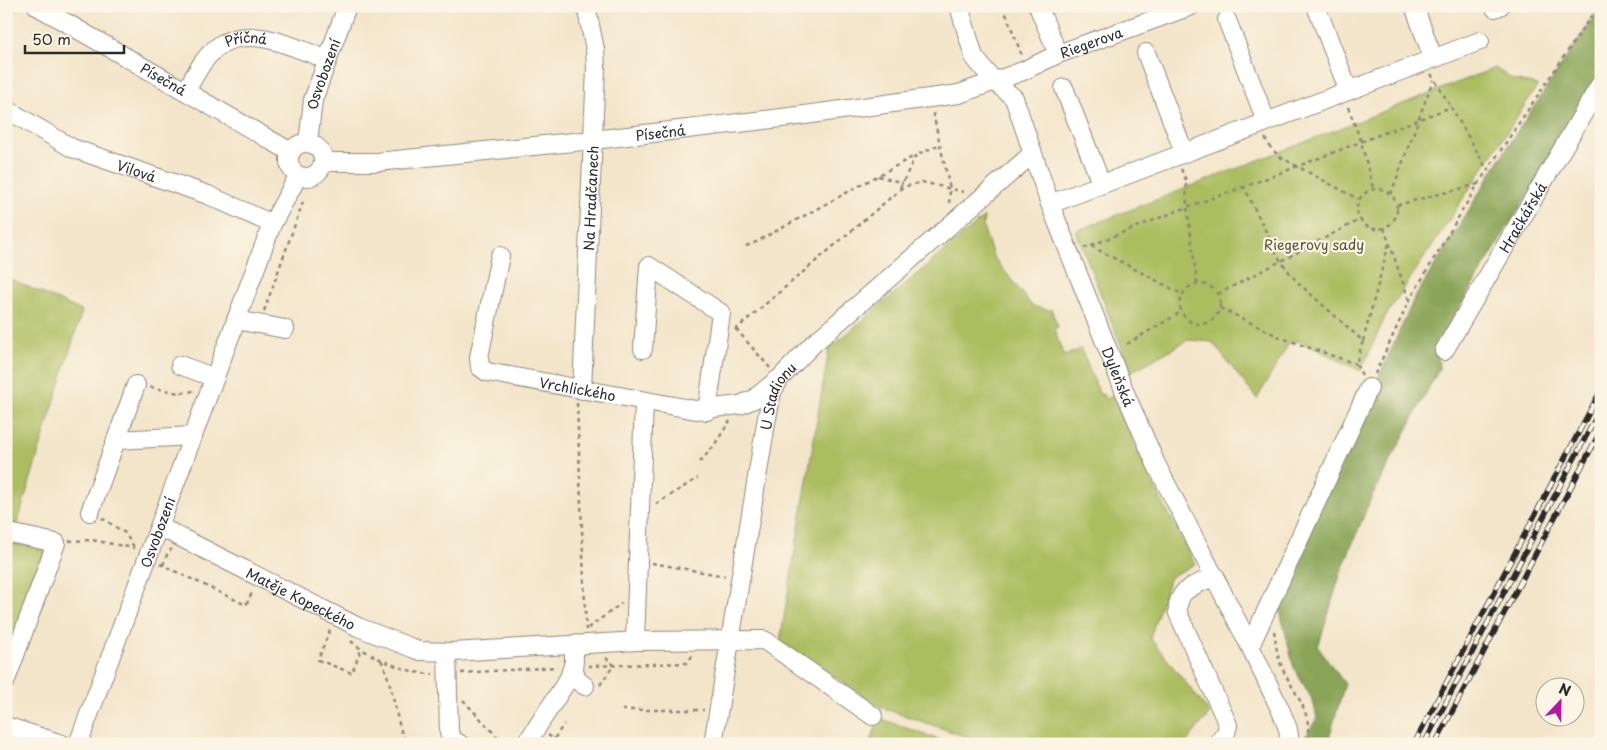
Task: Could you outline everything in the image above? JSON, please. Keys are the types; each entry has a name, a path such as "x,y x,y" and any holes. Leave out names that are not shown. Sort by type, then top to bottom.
{"street":[{"name":"Písečná","path":"37,6 291,152"},
{"name":"Osvobození","path":"308,143 310,112 347,6"},
{"name":"Na Hradčanech","path":"579,390 596,58 586,6"},
{"name":"Dyleňská","path":"958,6 974,57 993,80 1014,98 1031,155 1050,204 1156,464 1250,646 1286,722 1290,744"},
{"path":"1038,6 1058,54"},
{"name":"Riegerova","path":"993,80 1026,69 1058,54 1191,6"},
{"path":"1316,6 1346,90"},
{"path":"1414,6 1429,59"},
{"path":"1494,6 1495,8 1500,6"},
{"path":"1227,20 1262,123"},
{"name":"Příčná","path":"186,91 211,54 221,45 241,38 273,41 328,60"},
{"path":"1050,204 1346,90 1480,41"},
{"path":"1146,53 1179,154"},
{"name":"Písečná","path":"324,162 378,162 593,140 930,99 959,94 993,80"},
{"name":"Hračkářská","path":"1444,351 1601,83"},
{"path":"1064,88 1101,183"},
{"name":"Vilová","path":"6,108 72,148 208,195 272,224"},
{"path":"308,143 320,149 324,162 316,175 304,178 298,176 290,167 291,152 298,145 308,143"},
{"name":"U Stadionu","path":"713,744 728,640 772,392 780,378 813,344 1031,155"},
{"name":"Osvobození","path":"78,744 272,224 298,176"},
{"name":"Vrchlického","path":"500,256 479,357 480,367 487,372 684,410 707,410 740,406 766,391 780,378"},
{"path":"643,348 649,266 721,313 707,410"},
{"path":"236,320 285,329"},
{"path":"180,365 213,383"},
{"path":"90,512 136,385"},
{"path":"1250,646 1369,388"},
{"path":"635,641 644,402"},
{"path":"116,440 193,436"},
{"name":"Matěje Kopeckého","path":"160,526 358,627 408,648 434,653 582,639 635,641 764,640 873,716"},
{"path":"6,680 56,543 14,534"},
{"path":"1214,576 1184,592 1177,602 1178,613 1228,726 1226,733 1217,744"},
{"path":"526,744 569,678 582,639"},
{"path":"447,652 449,733 454,742 460,744"},
{"path":"573,666 577,680 591,688"},
{"path":"6,726 62,744"}],"path":[{"path":"1003,6 1026,69"},
{"path":"1369,388 1409,301 1478,184 1598,6"},
{"path":"1429,59 1433,80 1488,169"},
{"path":"1391,194 1433,80"},
{"path":"1346,90 1373,188"},
{"path":"1070,255 1187,206 1244,187 1451,107"},
{"path":"932,112 950,189"},
{"path":"1262,123 1270,148 1280,157 1358,199"},
{"path":"746,246 916,155 940,145"},
{"path":"1179,154 1186,180 1187,206 1197,283"},
{"path":"900,189 916,155"},
{"path":"878,176 903,183"},
{"path":"716,346 900,189 912,183 922,182 969,193"},
{"path":"1397,206 1478,184"},
{"path":"1244,187 1280,260 1296,281 1363,341"},
{"path":"1373,188 1386,190 1391,194 1397,206 1394,219 1384,228 1370,228 1359,220 1356,213 1358,199 1367,190 1373,188"},
{"path":"259,325 303,202"},
{"path":"1218,294 1359,220"},
{"path":"1384,228 1409,301"},
{"path":"1356,364 1389,243"},
{"path":"1090,246 1182,294"},
{"path":"1197,283 1209,285 1218,294 1220,308 1214,319 1202,324 1190,322 1181,312 1180,299 1182,294 1186,289 1197,283"},
{"path":"1220,308 1282,338 1356,364 1369,388"},
{"path":"1127,344 1181,312"},
{"path":"736,329 780,378"},
{"path":"136,385 179,393 213,383"},
{"path":"579,390 582,639"},
{"path":"700,462 713,447 740,406"},
{"path":"640,514 698,478"},
{"path":"90,512 117,526 125,533 138,555"},
{"path":"56,543 92,540 134,548"},
{"path":"638,560 739,579"},
{"path":"158,563 246,605 249,599"},
{"path":"582,639 637,591"},
{"path":"1273,625 1279,660 1307,714 1309,733 1304,744"},
{"path":"331,626 318,660 352,672 361,649"},
{"path":"573,666 687,664 696,650 698,640"},
{"path":"380,658 390,678 401,732 406,744"},
{"path":"591,688 614,665"},
{"path":"448,684 504,744"},
{"path":"622,710 708,710"}],"green space":[{"path":"1601,6 1601,73 1438,343 1439,369 1371,498 1341,572 1318,647 1345,684 1327,744 1301,744 1317,718 1313,701 1294,668 1277,599 1414,299 1513,138"},
{"name":"Riegerovy sady","path":"1495,68 1513,80 1538,85 1385,317 1361,371 1299,341 1289,343 1257,399 1212,342 1188,340 1131,372 1076,231"},
{"path":"984,217 983,227 993,256 1032,306 1051,309 1058,327 1054,329 1064,356 1081,349 1100,395 1103,394 1105,399 1113,396 1149,477 1195,564 1170,577 1150,638 1210,713 1185,744 988,744 882,708 780,641 829,349"},
{"path":"6,277 82,311 16,527 56,549 6,688"},
{"path":"879,718 951,744 870,744"}],"railway":[{"path":"1414,744 1601,390"},
{"path":"1424,744 1601,408"},
{"path":"1435,744 1601,430"}]}
